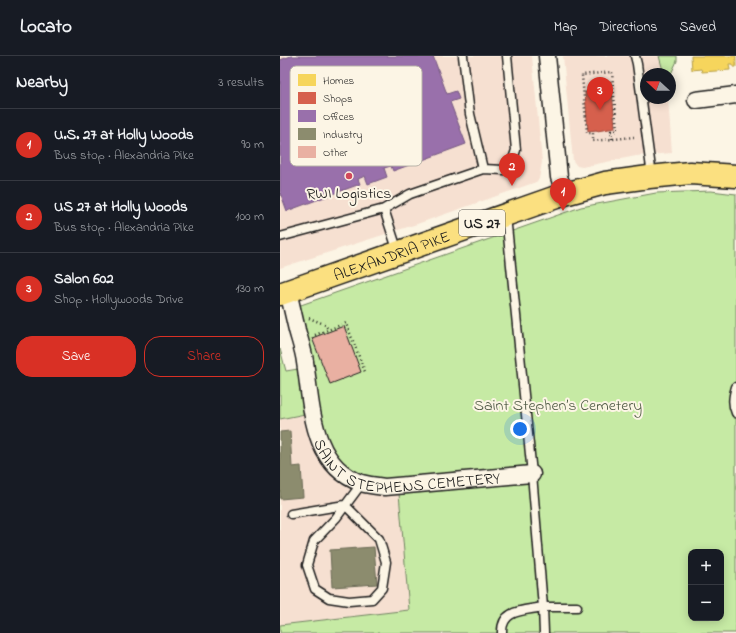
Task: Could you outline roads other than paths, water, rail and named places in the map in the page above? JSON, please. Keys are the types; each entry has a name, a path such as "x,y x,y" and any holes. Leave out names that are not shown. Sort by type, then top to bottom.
{"main road":[{"name":"ALEXANDRIA PIKE","path":"284,292 565,194 605,183 690,173 736,176"}],"street":[{"path":"547,56 559,177 565,194"},
{"path":"696,100 736,95"},
{"name":"SAINT STEPHENS CEMETERY","path":"284,292 305,360 309,397 318,437 330,460 341,471 352,479 362,483 385,487 532,474"}],"lane":[{"path":"463,56 470,114 483,169"},
{"path":"280,237 384,209 410,194 483,169 504,170 512,162 516,150 507,56"},
{"path":"635,56 652,177"},
{"path":"384,209 398,253"},
{"path":"506,215 532,474 544,633"},
{"path":"736,387 733,395 733,406 736,413"},
{"path":"346,505 379,539 386,562 382,588 372,599 349,601 329,598 315,589 307,565 314,541 336,518 362,483"},
{"path":"291,514 346,505"},
{"path":"502,633 502,622 509,614 543,607 577,607"}],"place":[{"name":"Salon 602","path":"600,110"},
{"name":"RWI Logistics","path":"349,176"},
{"name":"US 27 at Holly Woods","path":"512,186"},
{"name":"U.S. 27 at Holly Woods","path":"563,211"}],"park label":[{"name":"Saint Stephen’s Cemetery","path":"558,404"}]}
